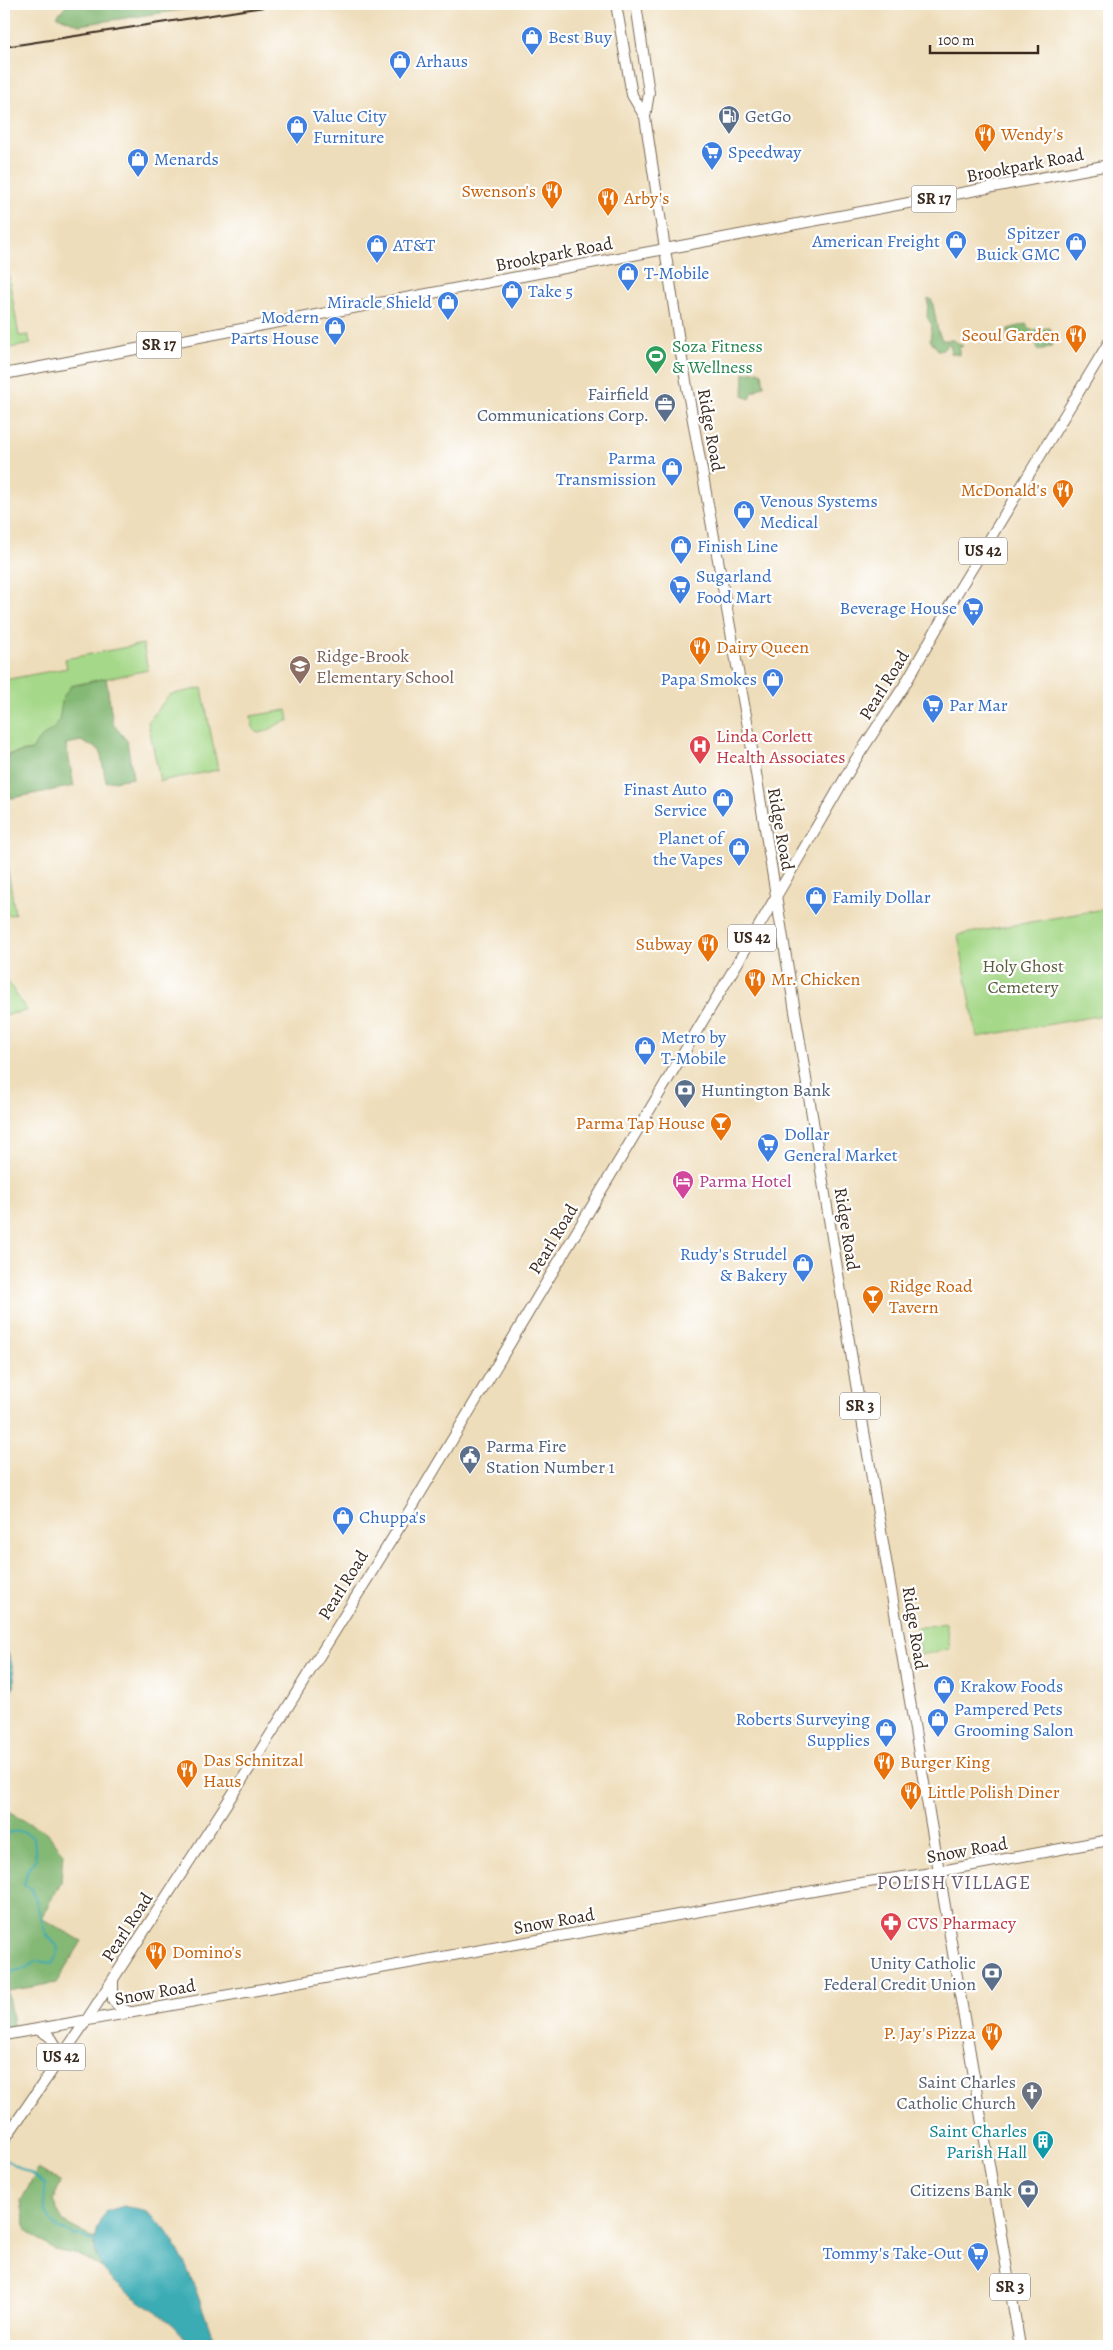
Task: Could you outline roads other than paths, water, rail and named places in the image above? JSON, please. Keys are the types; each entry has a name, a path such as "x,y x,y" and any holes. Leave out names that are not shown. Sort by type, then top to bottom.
{"main road":[{"name":"Ridge Road","path":"616,4 632,95 645,117"},
{"name":"Ridge Road","path":"636,4 649,93 645,117 681,355 776,896 1020,2346"},
{"name":"Brookpark Road","path":"4,374 1109,165"},
{"name":"Pearl Road","path":"4,2140 86,2021 256,1758 434,1471 856,759 904,686 1109,342"},
{"name":"Snow Road","path":"4,2035 1109,1840"},
{"path":"113,1979 113,2000 121,2009 131,2012"},
{"path":"38,2030 45,2032 54,2040 57,2049 55,2066"}],"water":[{"path":"4,1644 12,1664 14,1686 4,1698"},
{"path":"124,2206 146,2212 159,2222 170,2236 197,2292 216,2346 192,2346 171,2323 110,2278 100,2264 95,2249 97,2231 107,2211"}],"waterway":[{"path":"4,1834 20,1832 34,1839 36,1860 28,1869 24,1885 32,1889 46,1934 57,1946 58,1953 52,1963 36,1961 26,1968 4,1974"},
{"path":"4,2159 30,2173 45,2184 45,2209 54,2225 60,2230 71,2232 73,2236 79,2235 96,2242"}],"railway":[{"path":"4,47 283,4"}],"place":[{"name":"Best Buy","path":"532,56"},
{"name":"Arhaus","path":"400,80"},
{"name":"GetGo","path":"729,135"},
{"name":"Value City Furniture","path":"297,145"},
{"name":"Wendy's","path":"985,153"},
{"name":"Speedway","path":"712,171"},
{"name":"Menards","path":"138,178"},
{"name":"Swenson's","path":"552,210"},
{"name":"Arby's","path":"608,217"},
{"name":"American Freight","path":"956,260"},
{"name":"Spitzer Buick GMC","path":"1076,262"},
{"name":"AT&T","path":"377,264"},
{"name":"T-Mobile","path":"628,292"},
{"name":"Take 5","path":"512,310"},
{"name":"Miracle Shield","path":"448,321"},
{"name":"Modern Parts House","path":"335,346"},
{"name":"Seoul Garden","path":"1076,354"},
{"name":"Soza Fitness & Wellness","path":"656,375"},
{"name":"Fairfield Communications Corp.","path":"665,423"},
{"name":"Parma Transmission","path":"672,487"},
{"name":"McDonald's","path":"1063,509"},
{"name":"Venous Systems Medical","path":"744,530"},
{"name":"Finish Line","path":"681,565"},
{"name":"Sugarland Food Mart","path":"680,605"},
{"name":"Beverage House","path":"973,627"},
{"name":"Dairy Queen","path":"700,666"},
{"name":"Ridge-Brook Elementary School","path":"300,685"},
{"name":"Papa Smokes","path":"773,698"},
{"name":"Par Mar","path":"933,724"},
{"name":"Linda Corlett Health Associates","path":"700,765"},
{"name":"Finast Auto Service","path":"723,818"},
{"name":"Planet of the Vapes","path":"739,867"},
{"name":"Family Dollar","path":"816,916"},
{"name":"Subway","path":"708,963"},
{"name":"Mr. Chicken","path":"755,998"},
{"name":"Metro by T-Mobile","path":"645,1066"},
{"name":"Huntington Bank","path":"685,1109"},
{"name":"Parma Tap House","path":"721,1142"},
{"name":"Dollar General Market","path":"768,1163"},
{"name":"Parma Hotel","path":"683,1200"},
{"name":"Rudy's Strudel & Bakery","path":"803,1283"},
{"name":"Ridge Road Tavern","path":"873,1315"},
{"name":"Parma Fire Station Number 1","path":"470,1475"},
{"name":"Chuppa's","path":"343,1536"},
{"name":"Krakow Foods","path":"944,1705"},
{"name":"Pampered Pets Grooming Salon","path":"938,1738"},
{"name":"Roberts Surveying Supplies","path":"886,1748"},
{"name":"Burger King","path":"884,1781"},
{"name":"Das Schnitzal Haus","path":"187,1789"},
{"name":"Little Polish Diner","path":"911,1811"},
{"name":"CVS Pharmacy","path":"891,1942"},
{"name":"Domino's","path":"156,1971"},
{"name":"Unity Catholic Federal Credit Union","path":"992,1992"},
{"name":"P. Jay's Pizza","path":"992,2052"},
{"name":"Saint Charles Catholic Church","path":"1032,2111"},
{"name":"Saint Charles Parish Hall","path":"1043,2160"},
{"name":"Citizens Bank","path":"1028,2209"},
{"name":"Tommy's Take-Out","path":"978,2272"}],"district":[{"name":"POLISH VILLAGE","path":"954,1883"}],"park label":[{"name":"Holy Ghost Cemetery","path":"1023,976"}]}
